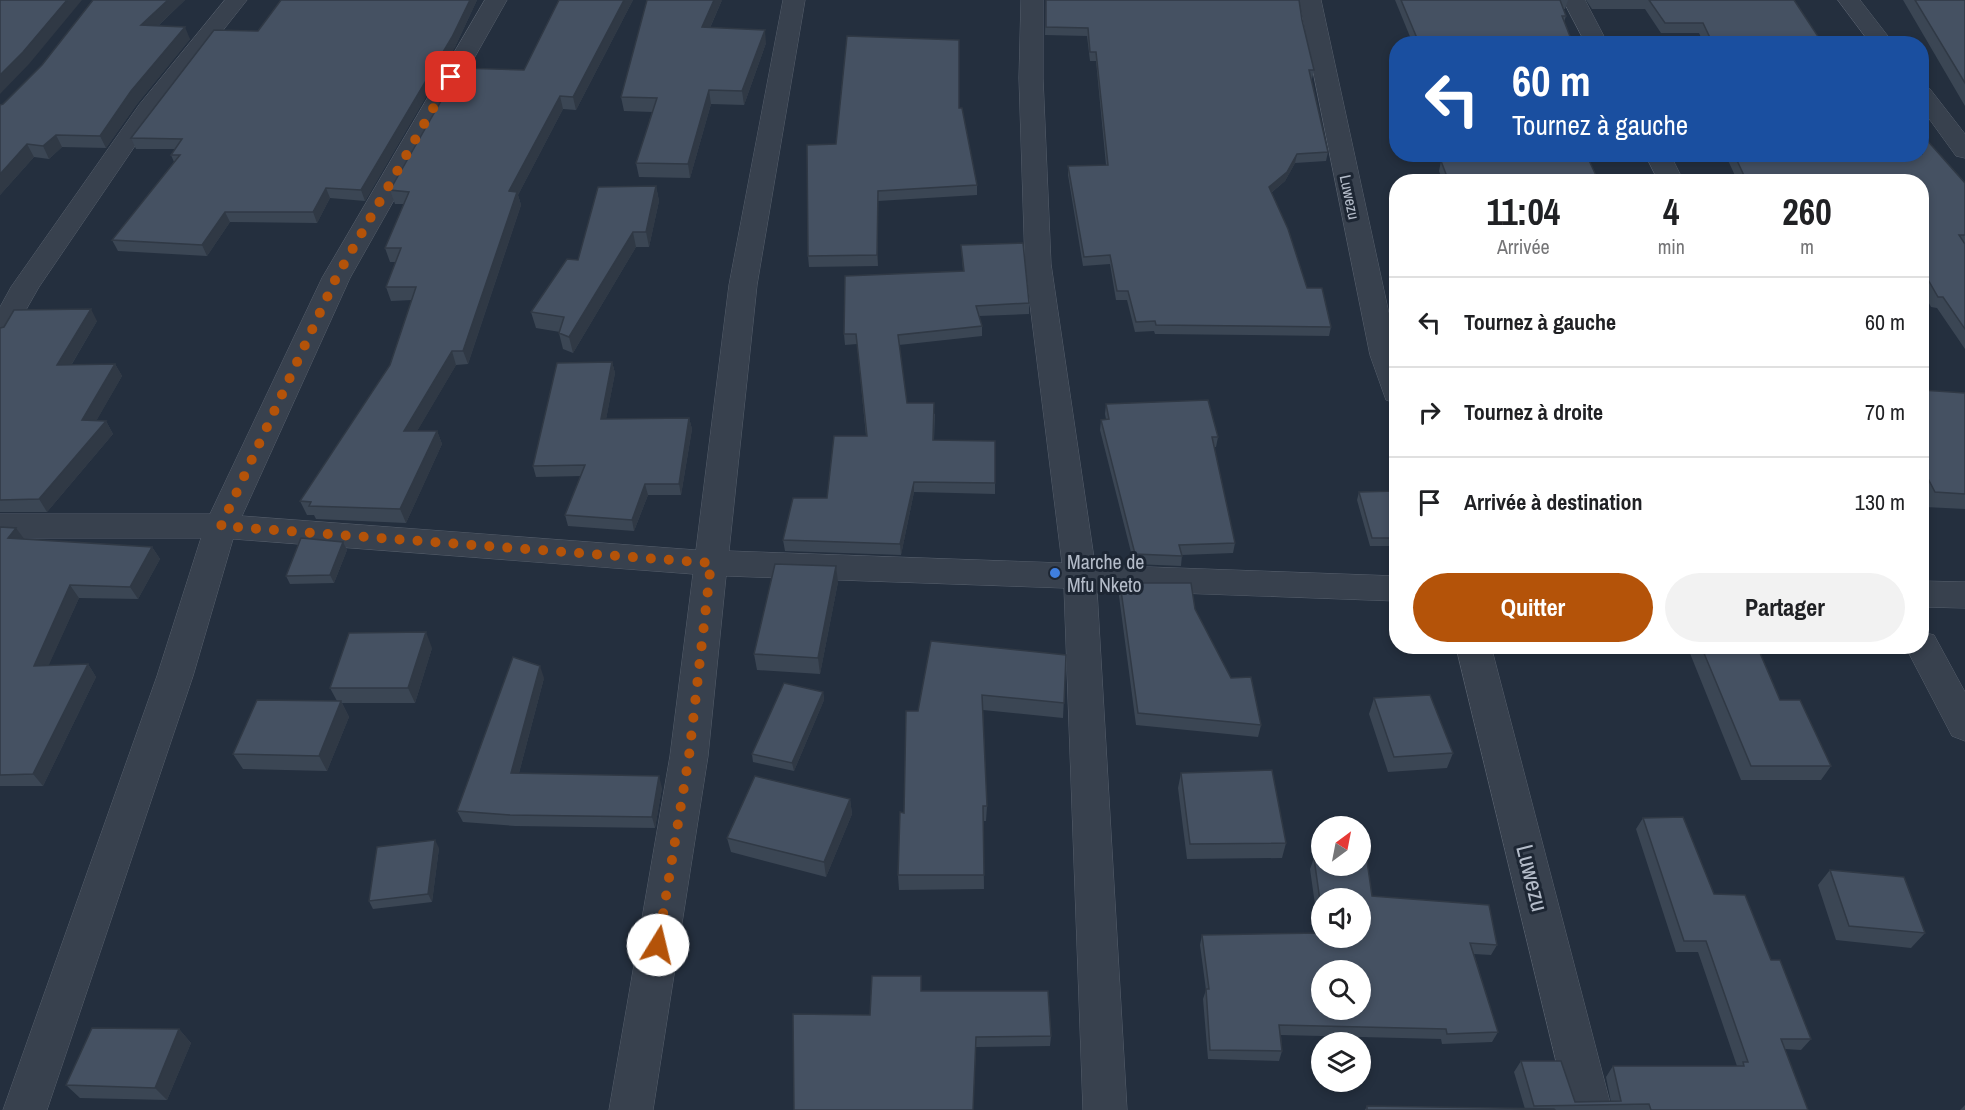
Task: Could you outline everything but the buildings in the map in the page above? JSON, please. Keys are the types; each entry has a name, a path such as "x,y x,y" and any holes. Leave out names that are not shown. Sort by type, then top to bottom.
{"street":[{"path":"0,332 25,287 147,111 236,0"},
{"path":"25,1110 174,676 221,526 336,278 496,0"},
{"path":"631,1110 689,756 743,285 794,0"},
{"path":"1032,0 1031,78 1038,264 1080,576 1105,1110"},
{"name":"Luwezu","path":"1310,0 1389,371"},
{"path":"1574,0 1593,36"},
{"path":"1849,0 1877,36"},
{"path":"1929,103 1965,151"},
{"path":"0,526 221,526 711,563 1389,588"},
{"path":"1929,594 1965,595"},
{"name":"Luwezu","path":"1475,654 1590,1110"},
{"path":"1927,654 1965,726"}],"place":[{"name":"Marche de Mfu Nketo","path":"1055,573"}],"route":[{"path":"451,77 336,278 221,526 711,563 689,756 658,945"}]}
